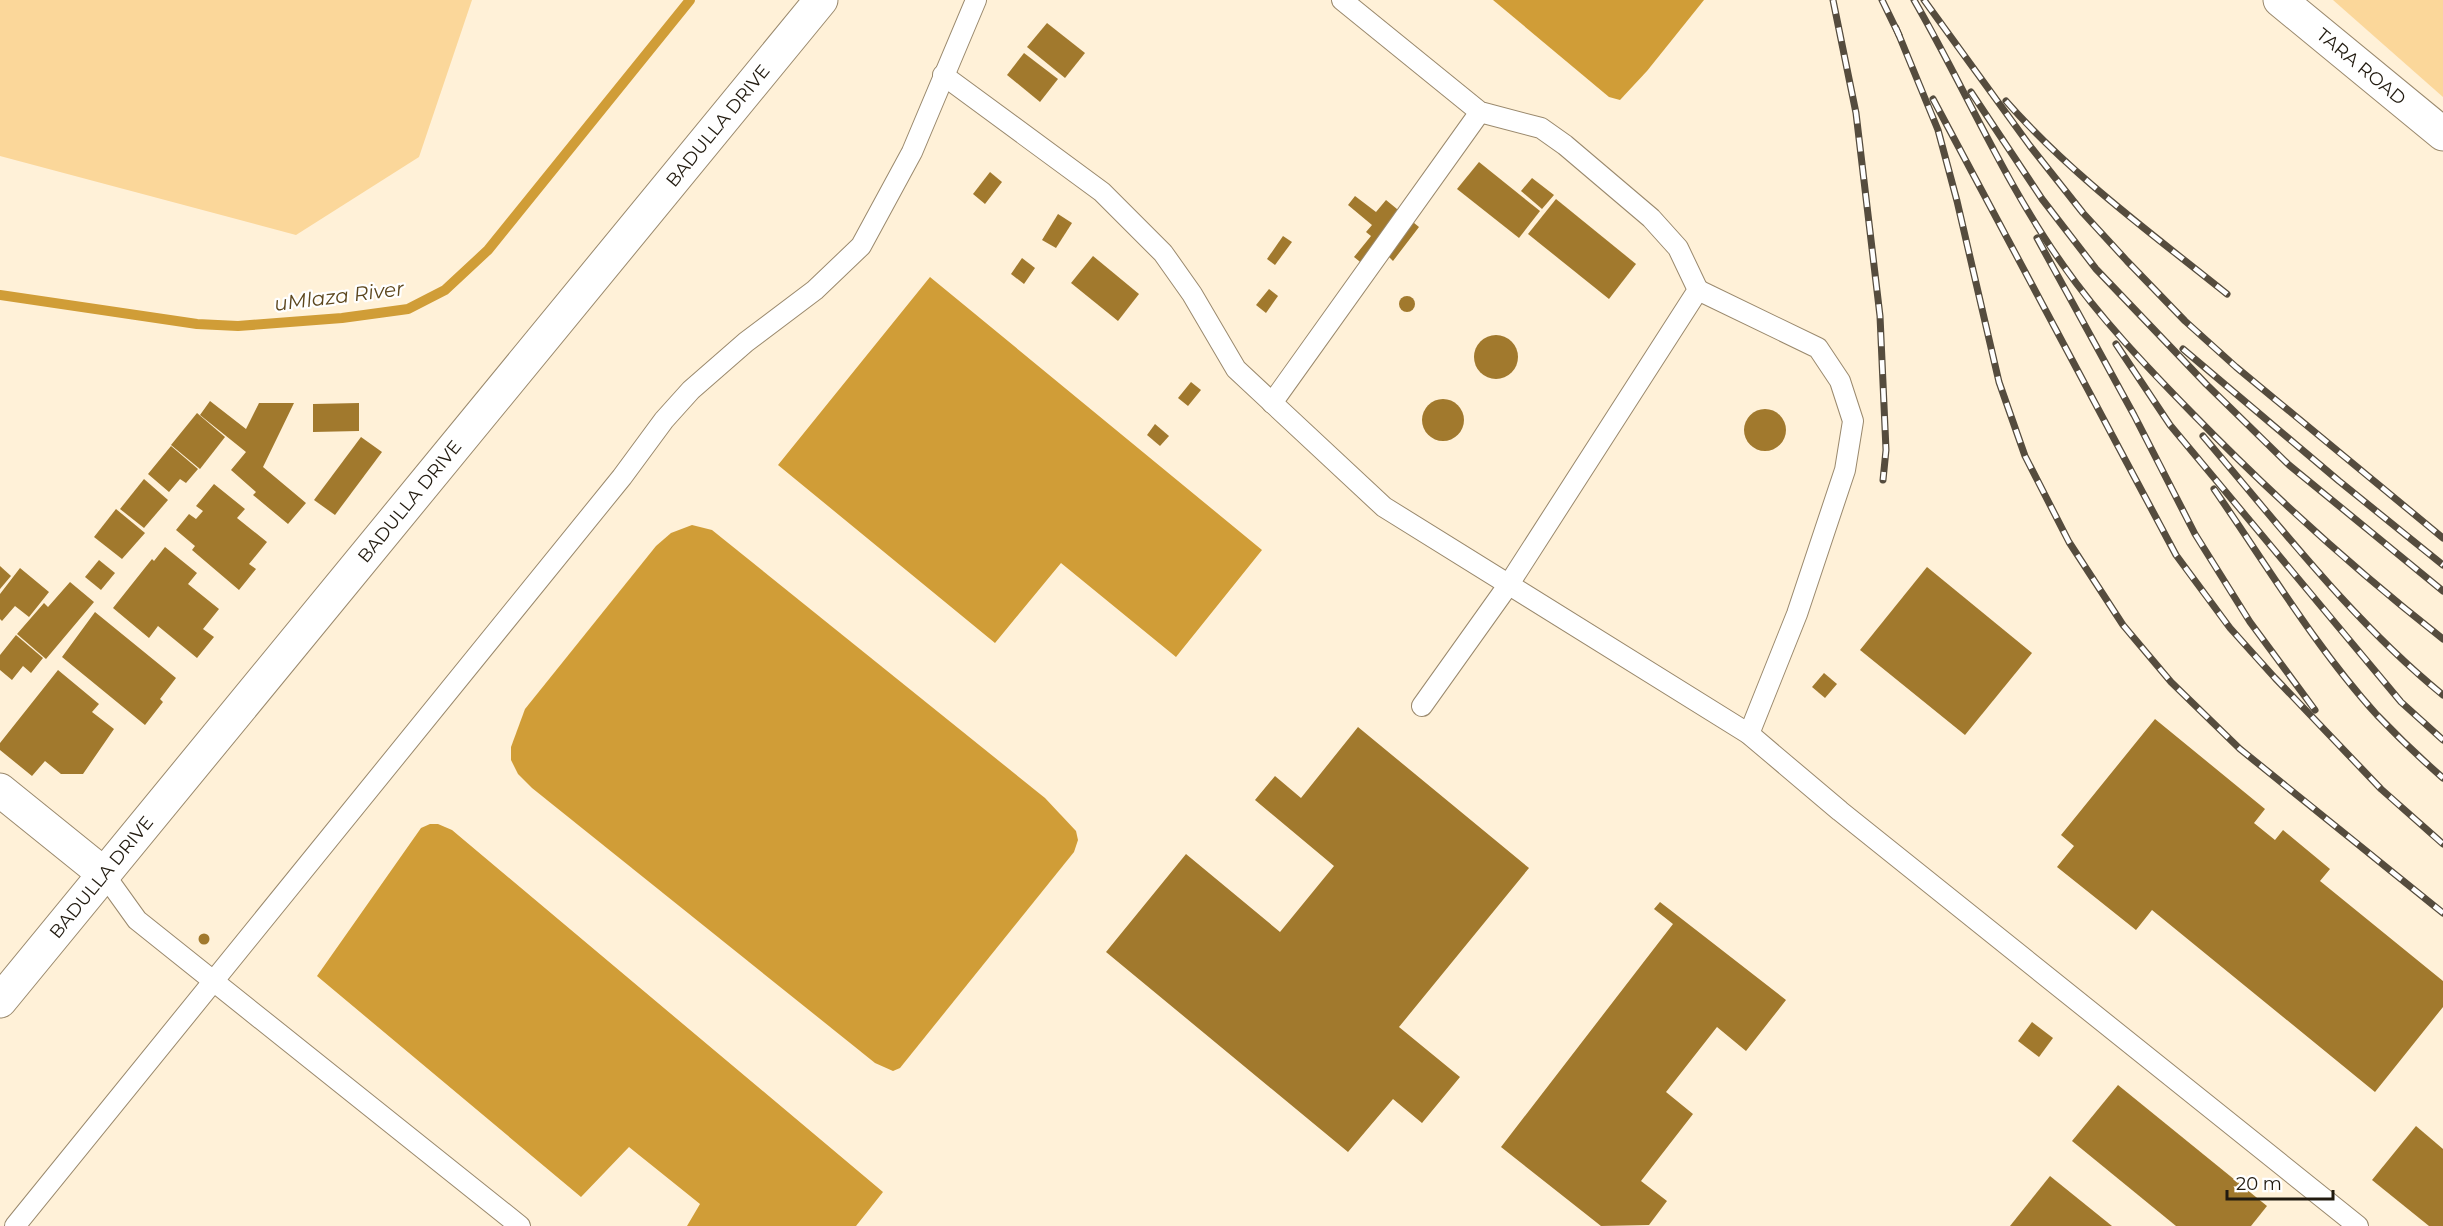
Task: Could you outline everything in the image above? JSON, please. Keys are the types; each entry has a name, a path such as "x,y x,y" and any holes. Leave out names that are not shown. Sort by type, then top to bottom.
{"street":[{"name":"BADULLA DRIVE","path":"0,1001 821,0"},
{"name":"TARA ROAD","path":"2280,0 2443,134"},
{"path":"0,790 104,874"}],"lane":[{"path":"15,1226 622,477 664,420 691,390 746,342 815,290 861,246 912,152 975,0"},
{"path":"1342,0 1480,112 1540,128 1564,145 1651,218 1678,248 1698,290 1818,348 1840,381 1853,421 1845,470 1797,614 1749,734"},
{"path":"943,75 1102,192 1163,253 1192,294 1236,369 1384,507 1749,734 1840,811 2358,1226"},
{"path":"1272,403 1480,112"},
{"path":"1422,706 1509,584 1698,290"},
{"path":"104,874 137,920 520,1226"}],"shaded area":[{"path":"0,0 472,0 419,157 296,235 0,156"},
{"path":"1493,0 1704,0 1647,71 1620,100 1609,97"},
{"path":"2333,0 2443,0 2443,97"},
{"path":"930,277 1262,550 1176,657 1061,563 995,643 778,465"},
{"path":"692,525 712,530 1045,798 1076,831 1078,840 1074,852 900,1068 893,1071 875,1063 532,788 518,774 511,760 511,747 525,709 656,546 671,533"},
{"path":"430,824 438,824 452,830 883,1192 856,1226 687,1226 700,1204 629,1147 581,1197 317,976 421,828"}],"building":[{"path":"1047,23 1085,53 1065,78 1027,47"},
{"path":"1024,53 1058,79 1040,102 1007,75"},
{"path":"1479,162 1540,211 1519,238 1457,189"},
{"path":"990,172 1002,182 985,204 973,194"},
{"path":"1532,178 1554,195 1542,209 1521,191"},
{"path":"1355,196 1376,212 1386,200 1419,227 1393,261 1389,257 1375,274 1354,257 1371,236 1366,232 1372,225 1348,205"},
{"path":"1556,199 1636,264 1609,299 1528,234"},
{"path":"1058,214 1072,223 1056,248 1042,240"},
{"path":"1283,236 1292,242 1275,265 1267,259"},
{"path":"1093,256 1139,294 1118,321 1071,283"},
{"path":"1022,258 1035,268 1024,284 1011,274"},
{"path":"1269,289 1278,296 1266,313 1256,305"},
{"path":"1407,296 1413,298 1415,304 1413,310 1407,312 1401,310 1399,304 1401,298"},
{"path":"1496,335 1511,342 1518,357 1511,372 1496,379 1481,372 1474,357 1481,342"},
{"path":"1191,382 1201,390 1188,406 1178,398"},
{"path":"1443,399 1458,405 1464,420 1458,435 1443,441 1428,435 1422,420 1428,405"},
{"path":"210,401 246,429 259,403 294,403 263,467 306,503 288,524 253,495 256,492 231,470 246,452 200,415"},
{"path":"359,403 359,431 313,432 313,404"},
{"path":"1765,409 1780,415 1786,430 1780,445 1765,451 1750,445 1744,430 1750,415"},
{"path":"197,413 225,437 200,469 171,445"},
{"path":"1155,424 1169,436 1160,446 1147,435"},
{"path":"361,437 382,452 335,515 314,500"},
{"path":"171,446 198,469 186,483 180,479 169,492 148,474"},
{"path":"144,479 168,500 144,528 120,509"},
{"path":"214,484 245,509 237,518 267,542 249,564 256,569 239,590 192,550 195,546 176,530 189,514 196,519 203,511 196,506"},
{"path":"116,509 145,533 122,559 94,537"},
{"path":"165,547 197,573 188,584 219,609 203,629 214,637 197,658 158,626 149,638 113,608 152,559 154,561"},
{"path":"99,560 115,573 101,590 85,577"},
{"path":"0,566 11,576 0,589"},
{"path":"1927,567 2032,653 1965,735 1860,650"},
{"path":"20,568 49,592 29,617 15,606 2,621 0,619 0,594"},
{"path":"70,582 94,602 46,659 17,634 44,603 48,607"},
{"path":"95,612 176,678 160,699 163,702 145,725 62,657"},
{"path":"16,635 43,658 31,673 23,666 12,680 0,670 0,655"},
{"path":"58,670 99,704 92,712 114,729 83,774 61,774 45,761 32,776 0,750 0,743"},
{"path":"1824,673 1837,684 1825,698 1812,687"},
{"path":"2155,719 2265,809 2254,823 2275,840 2283,830 2330,869 2320,881 2443,981 2443,1007 2375,1092 2152,910 2136,930 2057,867 2074,846 2061,835"},
{"path":"1358,727 1529,868 1399,1027 1460,1077 1422,1123 1393,1099 1348,1152 1106,952 1186,854 1280,932 1334,866 1255,800 1275,776 1301,798"},
{"path":"1660,902 1786,1000 1746,1051 1717,1027 1666,1092 1693,1114 1641,1181 1667,1201 1649,1225 1601,1226 1501,1147 1673,924 1654,909"},
{"path":"204,933 210,939 204,945 198,939"},
{"path":"2032,1022 2053,1038 2039,1057 2018,1041"},
{"path":"2118,1085 2267,1206 2251,1226 2176,1226 2072,1141"},
{"path":"2416,1126 2443,1149 2443,1226 2429,1226 2372,1180"},
{"path":"2050,1176 2112,1226 2010,1226"}],"waterway":[{"name":"uMlaza River","path":"0,295 197,324 238,326 342,318 408,309 445,290 488,250 690,0"}],"railway":[{"path":"1833,0 1856,113 1880,316 1886,450 1883,480"},
{"path":"1882,0 1899,35"},
{"path":"1914,0 2022,201 2063,265 2092,304 2157,377 2251,472 2345,558 2443,639"},
{"path":"1924,0 2030,146 2083,213 2127,261 2185,321 2236,367 2443,538"},
{"path":"1896,28 1938,130 1999,382 2025,456 2069,542 2123,625 2171,682 2240,749 2443,913"},
{"path":"1971,92 2042,199 2096,269 2206,384 2289,465 2443,591"},
{"path":"1933,99 2176,555 2230,628 2275,678 2381,789 2443,844"},
{"path":"2006,101 2084,178 2227,294"},
{"path":"2037,238 2134,415 2195,534 2250,622 2315,710"},
{"path":"2116,344 2170,425 2401,702 2443,740"},
{"path":"2183,349 2339,481 2443,565"},
{"path":"2203,436 2288,538 2347,604 2378,636 2443,695"},
{"path":"2214,489 2333,662 2377,715 2443,778"}]}
